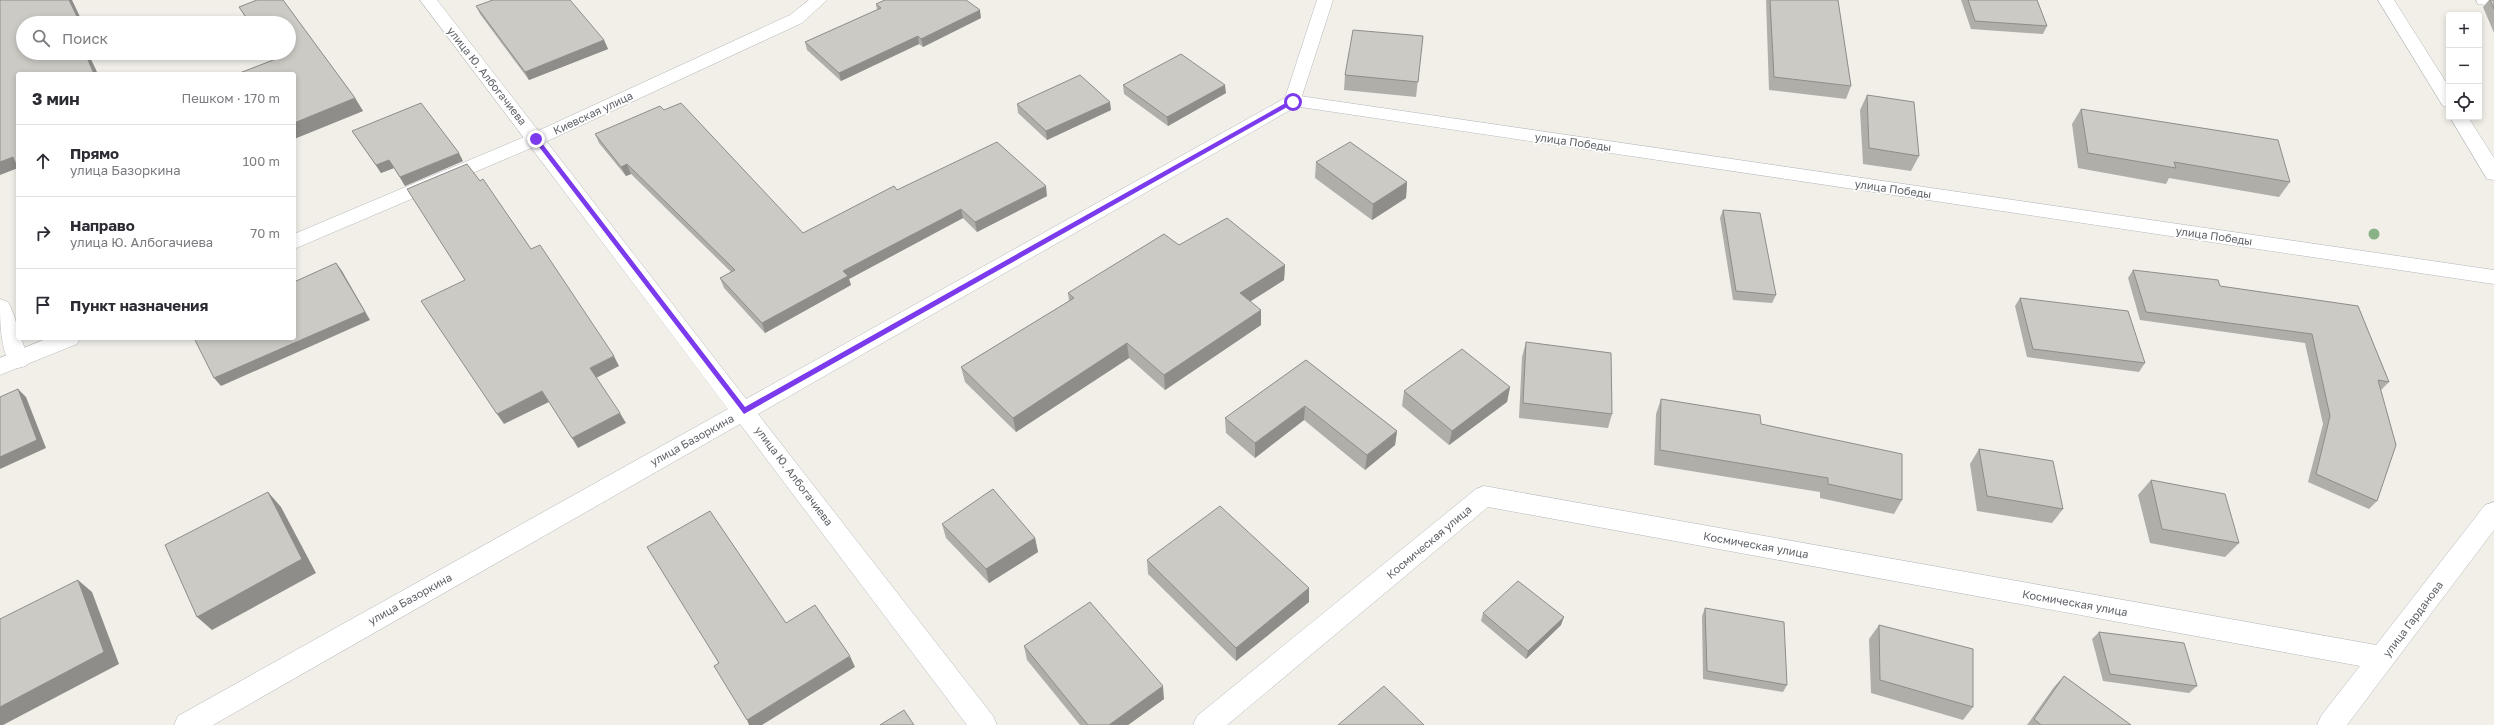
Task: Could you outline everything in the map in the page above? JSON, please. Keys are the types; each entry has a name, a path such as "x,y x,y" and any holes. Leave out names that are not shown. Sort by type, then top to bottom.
{"street":[{"name":"улица Ю. Албогачиева","path":"428,0 536,139 983,725"},
{"name":"Киевская улица","path":"296,241 536,139 796,19 820,0"},
{"path":"1293,102 1325,0"},
{"path":"2386,0 2446,97"},
{"path":"2484,0 2494,1"},
{"name":"улица Победы","path":"1293,102 2494,277"},
{"name":"улица Базоркина","path":"188,725 1293,102"},
{"path":"2461,120 2494,174"},
{"path":"0,307 9,363 64,340"},
{"name":"Космическая улица","path":"1207,725 1484,496 2382,658"},
{"name":"улица Гарданова","path":"2331,725 2494,512"}],"building":[{"path":"0,0 69,0 77,16 16,16 16,60 88,60 93,72 16,72 16,165 13,157 0,162"},
{"path":"257,0 283,0 295,16 245,16 239,7"},
{"path":"493,0 570,0 604,40 525,72 476,6"},
{"path":"885,0 966,0 980,10 921,39 918,36 839,73 805,42 881,8 876,4"},
{"path":"1770,0 1838,0 1851,86 1774,77"},
{"path":"1968,0 2037,0 2047,26 1975,21"},
{"path":"2490,0 2494,0 2494,9"},
{"path":"296,18 355,98 296,122 296,72 242,72 273,60 296,60"},
{"path":"1353,30 1423,36 1418,82 1345,75"},
{"path":"1181,54 1225,85 1167,117 1123,85"},
{"path":"1080,75 1110,102 1046,131 1017,104"},
{"path":"1867,95 1914,102 1919,156 1869,148"},
{"path":"421,103 459,153 400,177 389,160 376,165 352,131"},
{"path":"681,103 803,233 894,186 897,190 997,142 1046,186 975,222 961,209 843,271 848,276 762,323 720,278 735,270 627,164 621,167 595,134 660,106 664,110"},
{"path":"2081,109 2278,140 2290,182 2174,162 2176,168 2088,153"},
{"path":"1350,142 1407,182 1373,204 1316,162"},
{"path":"467,164 480,181 483,179 531,249 540,245 614,356 590,368 620,413 572,438 542,391 497,414 421,301 465,280 407,189"},
{"path":"1723,210 1760,213 1776,295 1736,291"},
{"path":"1227,218 1285,265 1240,293 1261,310 1164,375 1127,343 1013,418 961,367 1074,298 1068,293 1164,234 1179,245"},
{"path":"336,263 365,312 214,378 195,340 296,340 296,281"},
{"path":"2133,270 2218,280 2220,286 2358,306 2389,382 2378,380 2396,445 2377,501 2316,474 2330,416 2312,334 2146,312"},
{"path":"2020,298 2128,311 2145,363 2033,349"},
{"path":"1526,342 1611,353 1612,414 1523,403"},
{"path":"1462,349 1510,387 1452,431 1404,391"},
{"path":"1306,360 1397,431 1367,455 1305,406 1255,443 1225,418"},
{"path":"18,389 37,440 0,457 0,397"},
{"path":"1661,399 1760,415 1761,424 1902,454 1902,500 1828,484 1828,478 1660,450"},
{"path":"1979,449 2053,461 2063,509 1987,496"},
{"path":"2151,480 2225,494 2239,543 2162,529"},
{"path":"993,489 1035,538 986,569 942,524"},
{"path":"268,492 302,559 197,617 165,545"},
{"path":"1220,506 1309,588 1236,648 1147,560"},
{"path":"710,511 786,623 815,605 850,656 747,720 714,666 719,663 647,547"},
{"path":"78,580 104,652 0,707 0,619"},
{"path":"1518,581 1564,617 1528,651 1483,613"},
{"path":"1090,602 1163,686 1109,725 1088,725 1024,646"},
{"path":"1705,608 1784,622 1787,685 1707,671"},
{"path":"1879,625 1973,649 1973,707 1880,680"},
{"path":"2099,632 2184,643 2197,686 2110,674"},
{"path":"2064,676 2131,725 2041,725 2034,719"},
{"path":"1384,686 1424,725 1338,725"},
{"path":"904,710 914,725 880,725"}],"route":[{"path":"536,139 744,411 1293,102"}]}
